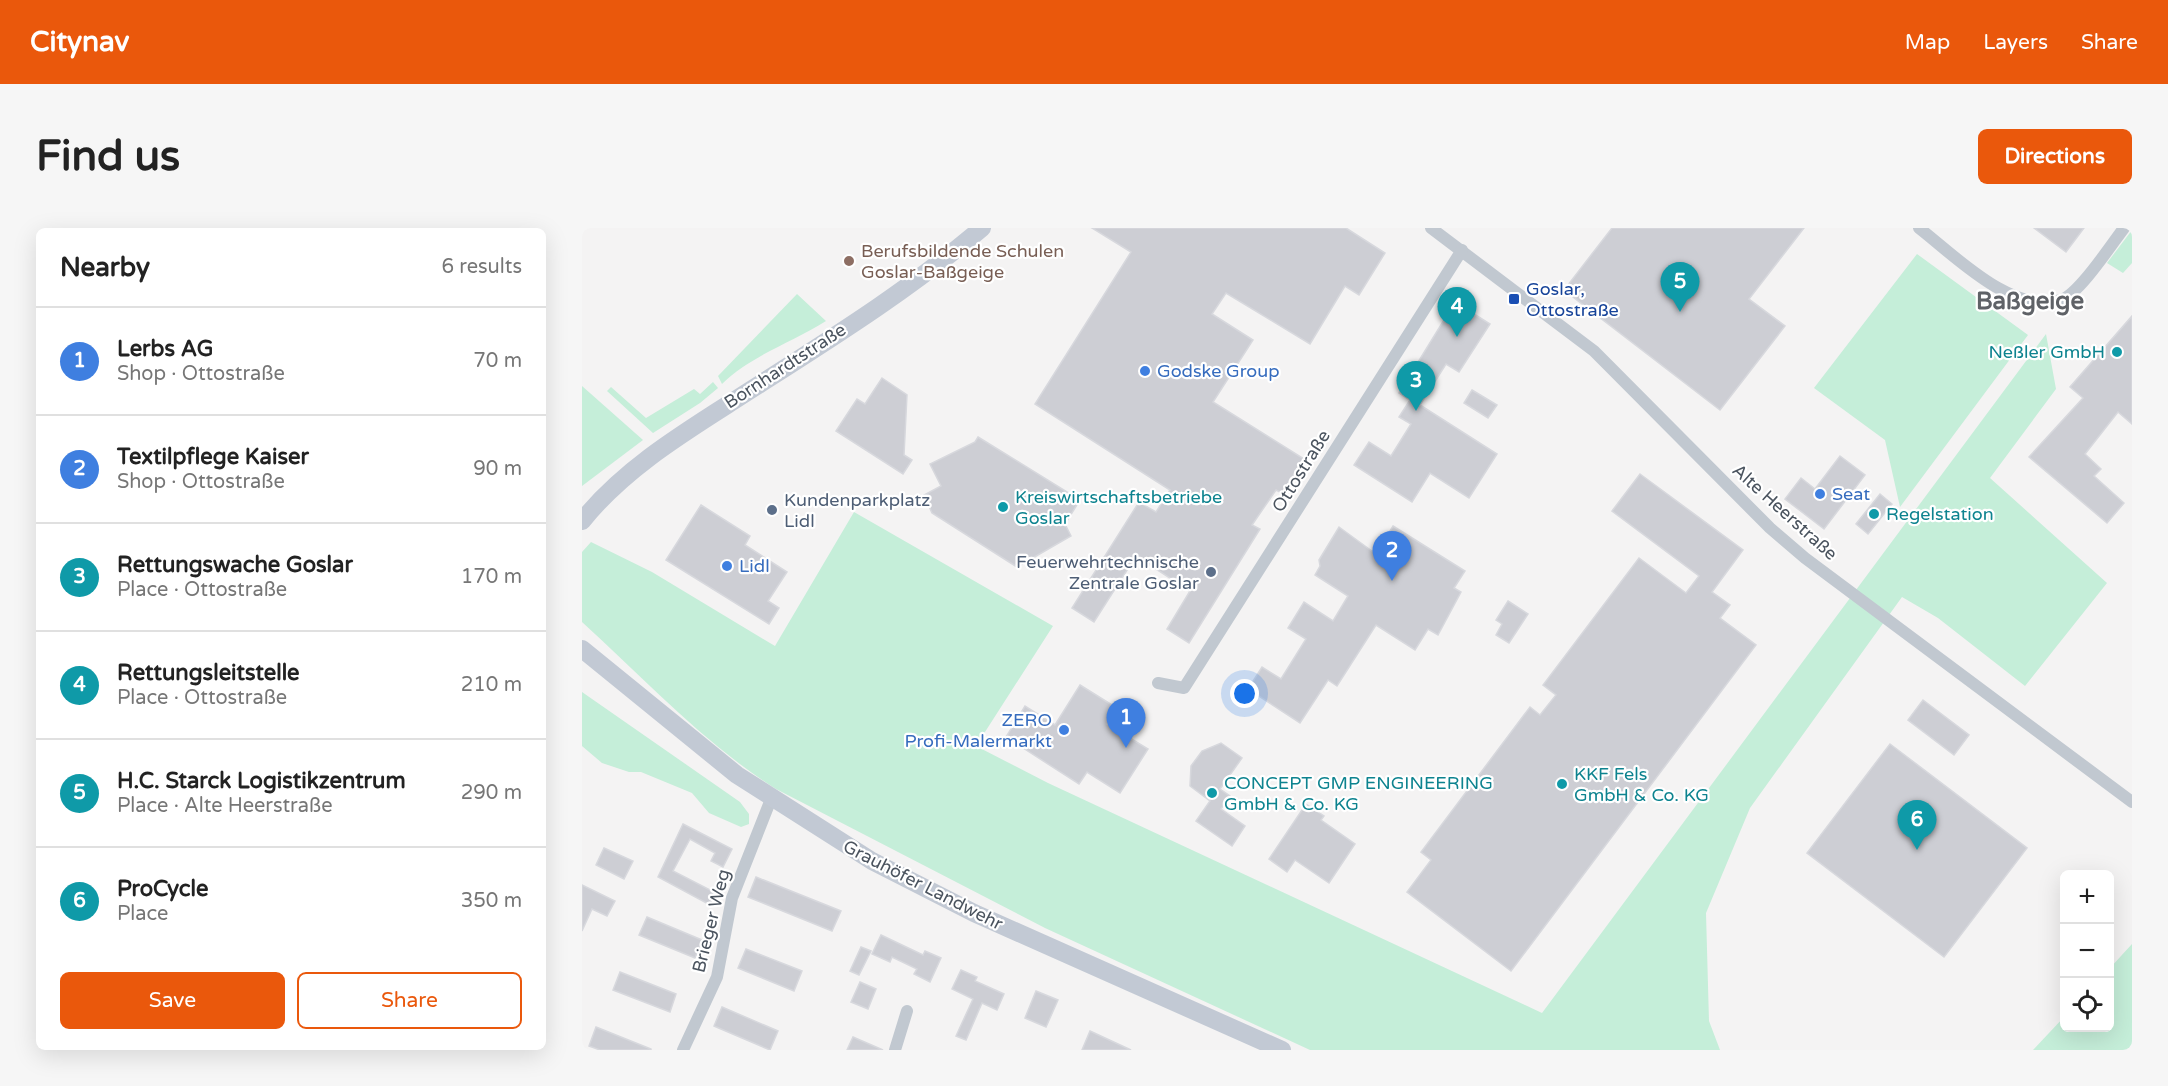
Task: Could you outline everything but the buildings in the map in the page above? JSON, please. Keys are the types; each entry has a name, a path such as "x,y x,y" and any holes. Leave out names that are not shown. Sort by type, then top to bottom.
{"street":[{"name":"Bornhardtstraße","path":"585,514 659,450 871,310 982,228"},
{"name":"Alte Heerstraße","path":"1431,228 1594,351 1770,528 1805,558 2132,802"},
{"path":"1919,228 2005,294 2037,302 2062,300 2085,279 2124,228"},
{"name":"Ottostraße","path":"1158,683 1184,688 1462,250"},
{"name":"Grauhöfer Landwehr","path":"582,649 590,659 700,747 771,799 872,861 974,913 1282,1050"},
{"name":"Brieger Weg","path":"683,1050 717,977 732,898 771,799"},
{"path":"895,1050 907,1011"}],"green space":[{"path":"2132,230 2132,263 2123,273 2107,263"},
{"path":"1917,254 2028,335 1900,507 1885,440 1814,388"},
{"path":"797,294 826,321 759,357 722,384 718,376"},
{"path":"2046,334 2056,389 1990,478 2107,583 2025,686 1938,618 1902,597 1750,808 1706,913 1709,1021 1720,1050 1310,1050 1045,928 776,789 749,771 699,731 582,622 582,552 591,542 652,572 775,646 854,512 1053,626 976,746 1048,783 1542,1013"},
{"path":"713,382 718,388 700,403 653,433 607,391 611,387 646,418 694,389 700,394"},
{"path":"582,386 643,440 582,486"},
{"path":"582,692 740,802 749,814 749,824 741,827 709,813 692,793 641,772 629,772 602,763 582,746"},
{"path":"2132,944 2132,1050 2033,1050 2060,1021 2060,1032 2114,1032 2114,964"}],"place":[{"name":"Berufsbildende Schulen Goslar-Baßgeige","path":"849,261"},
{"name":"Goslar, Ottostraße","path":"1514,299"},
{"name":"H.C. Starck Logistikzentrum","path":"1680,312"},
{"name":"Rettungsleitstelle","path":"1457,337"},
{"name":"Neßler GmbH","path":"2117,352"},
{"name":"Godske Group","path":"1145,371"},
{"name":"Rettungswache Goslar","path":"1416,411"},
{"name":"Seat","path":"1820,494"},
{"name":"Kreiswirtschaftsbetriebe Goslar","path":"1003,507"},
{"name":"Kundenparkplatz Lidl","path":"772,510"},
{"name":"Regelstation","path":"1874,514"},
{"name":"Lidl","path":"727,566"},
{"name":"Feuerwehrtechnische Zentrale Goslar","path":"1211,572"},
{"name":"Textilpflege Kaiser","path":"1392,581"},
{"name":"ZERO Profi-Malermarkt","path":"1064,730"},
{"name":"Lerbs AG","path":"1126,748"},
{"name":"KKF Fels GmbH & Co. KG","path":"1562,784"},
{"name":"CONCEPT GMP ENGINEERING GmbH & Co. KG","path":"1212,793"},
{"name":"ProCycle","path":"1917,850"}],"district":[{"name":"Baßgeige","path":"2030,301"}]}
